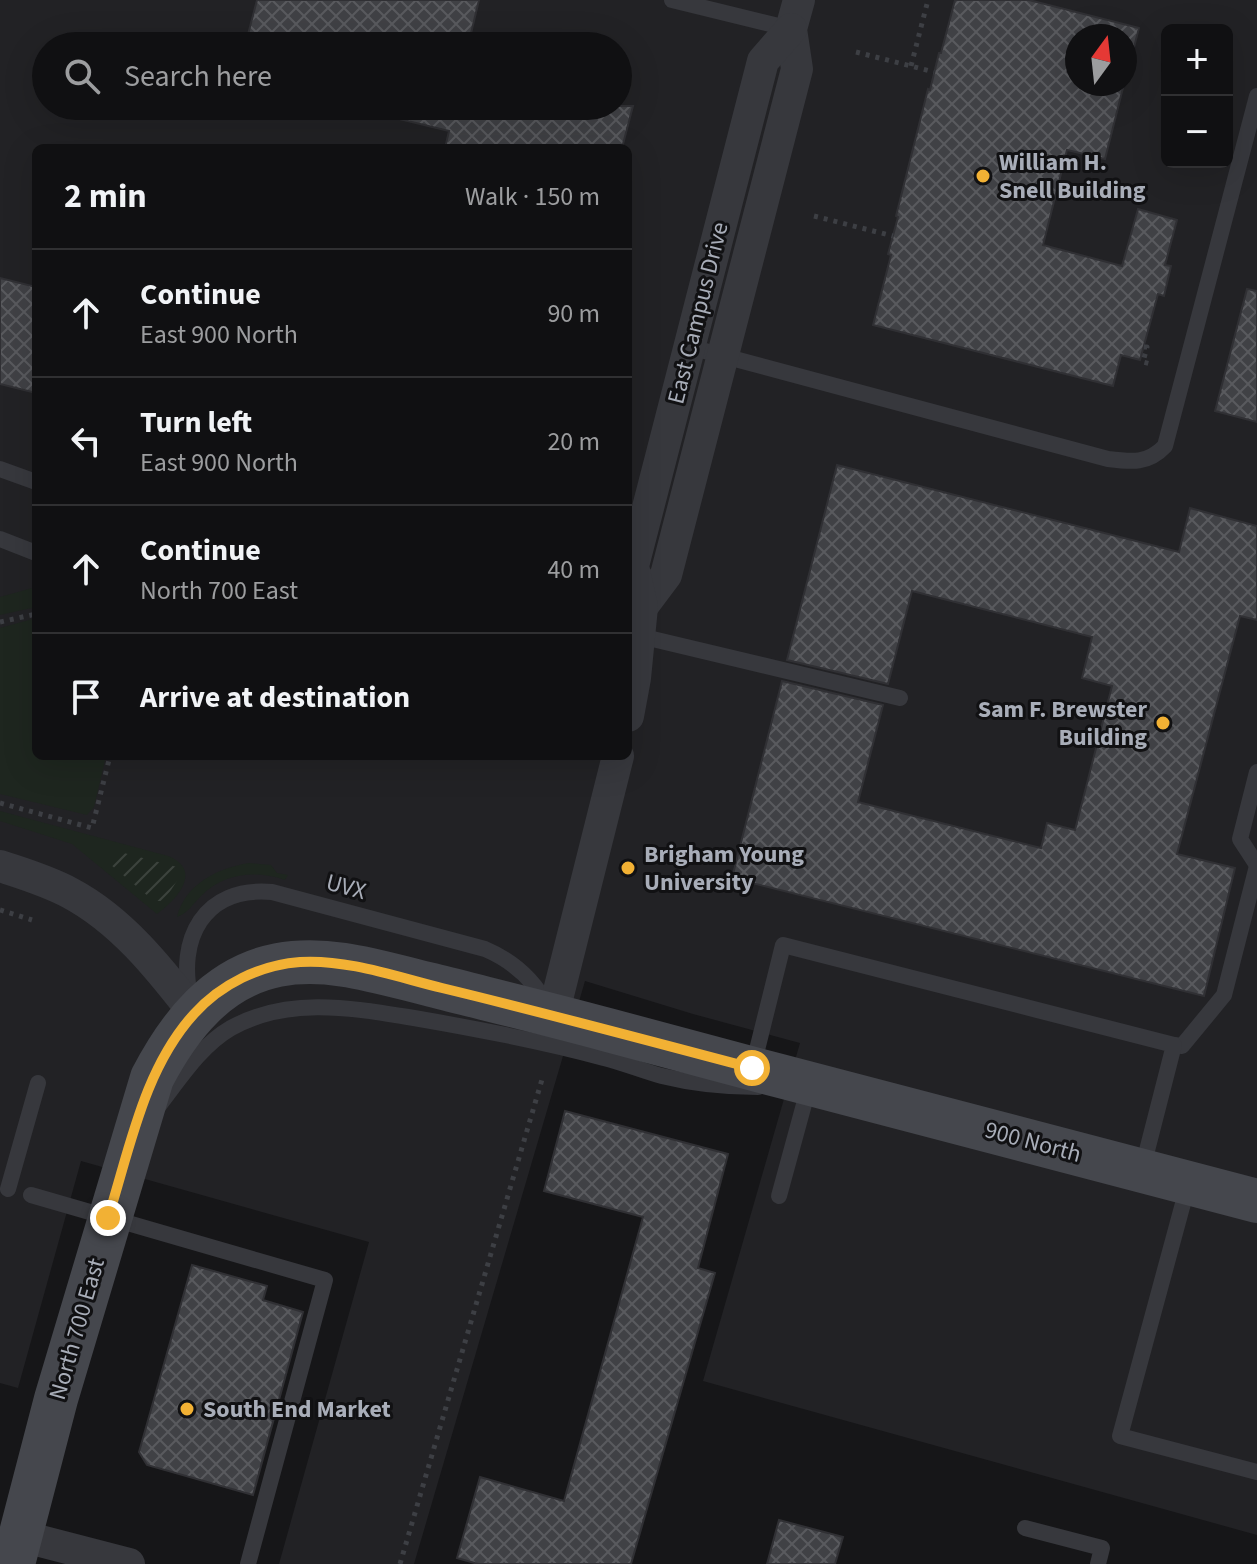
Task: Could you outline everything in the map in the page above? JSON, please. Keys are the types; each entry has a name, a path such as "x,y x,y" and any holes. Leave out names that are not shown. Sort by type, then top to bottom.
{"street":[{"name":"East Campus Drive","path":"632,677 641,621 633,566 763,61 795,15"},
{"name":"East Campus Drive","path":"641,621 666,575 797,69 795,15"},
{"path":"553,1015 617,760"},
{"path":"0,866 46,881 93,907 149,959 194,1013"},
{"name":"North 700 East","path":"17,1550 56,1399 152,1078 164,1053 194,1013 211,997 251,973 275,965 313,962 350,966 553,1015"},
{"name":"900 North","path":"553,1015 1189,1184 1256,1199"},
{"path":"17,1550 123,1563"}],"lane":[{"path":"672,0 795,15"},
{"path":"690,347 1108,459 1133,463 1154,458 1165,446 1257,96"},
{"path":"0,469 32,481"},
{"path":"0,539 32,551"},
{"path":"641,621 900,698"},
{"path":"752,1068 783,945 1182,1046 1224,995 1257,866 1240,839 1257,772"},
{"name":"UVX","path":"194,1013 189,993 189,953 202,917 213,904 228,896 257,891 272,892 500,955 527,976 542,994 553,1015"},
{"path":"127,1157 154,1112 215,1039 254,1018 280,1010 300,1007 358,1009 491,1032 603,1057 697,1084 774,1088 810,1083 779,1196"},
{"path":"1142,1171 1174,1045"},
{"path":"8,1189 38,1083"},
{"path":"1189,1184 1120,1436 1257,1472"},
{"path":"31,1195 325,1280 248,1564"},
{"path":"1025,1528 1102,1548 1098,1564"}],"path":[{"path":"911,66 928,0"},
{"path":"856,52 934,72"},
{"path":"814,216 893,236"},
{"path":"1144,347 1147,347 1143,362 1151,364"},
{"path":"0,622 32,615"},
{"path":"0,803 92,828 109,760"},
{"path":"0,910 32,920"},
{"path":"400,1564 543,1076"}],"shaded area":[{"name":"Brigham Young University","path":"0,0 1257,0 1257,1535 703,1381 800,1043 585,981 414,1564 279,1564 369,1242 81,1161 18,1388 0,1383"},
{"path":"32,588 32,608 0,615 0,597"},
{"path":"32,619 32,760 105,760 94,807 87,815 0,794 0,628"},
{"path":"0,811 168,856 184,869 184,885 157,914 72,844 0,821"},
{"path":"124,853 177,867 180,876 164,901 154,901 111,865"},
{"path":"249,863 271,865 277,873 288,875 285,880 263,875 230,878 210,888 177,917 187,895 204,880 226,869"}],"building":[{"path":"257,0 479,0 471,32 249,32"},
{"name":"William H. Snell Building","path":"955,0 1029,0 1123,24 1065,24 1065,96 1121,96 1105,159 1067,150 1043,245 1122,266 1138,209 1177,220 1165,265 1171,266 1164,296 1158,294 1140,360 1121,355 1113,386 873,325 891,255 888,254 896,216 928,89"},
{"path":"403,120 629,120 623,144 446,144 449,131"},
{"path":"0,278 32,286 32,392 0,384"},
{"path":"1247,289 1257,291 1257,422 1215,411"},
{"name":"Sam F. Brewster Building","path":"837,465 1179,552 1190,508 1257,526 1257,620 1240,616 1177,854 1235,868 1204,996 732,878 782,681 883,705 858,802 1041,848 1047,823 1075,830 1112,686 1082,678 1092,637 912,591 888,684 787,660"},
{"path":"565,1111 728,1154 698,1268 715,1273 631,1564 478,1564 457,1558 480,1477 564,1501 643,1217 544,1191"},
{"path":"192,1265 267,1286 263,1300 303,1312 253,1495 147,1465 139,1452"},
{"path":"779,1520 843,1537 835,1564 767,1564"}],"place":[{"name":"William H. Snell Building","path":"983,176"},
{"name":"Sam F. Brewster Building","path":"1163,723"},
{"name":"Brigham Young University","path":"628,868"},
{"name":"South End Market","path":"187,1409"}],"route":[{"path":"108,1218 152,1078 164,1053 194,1013 211,997 251,973 275,965 325,962 350,966 752,1068"}]}
